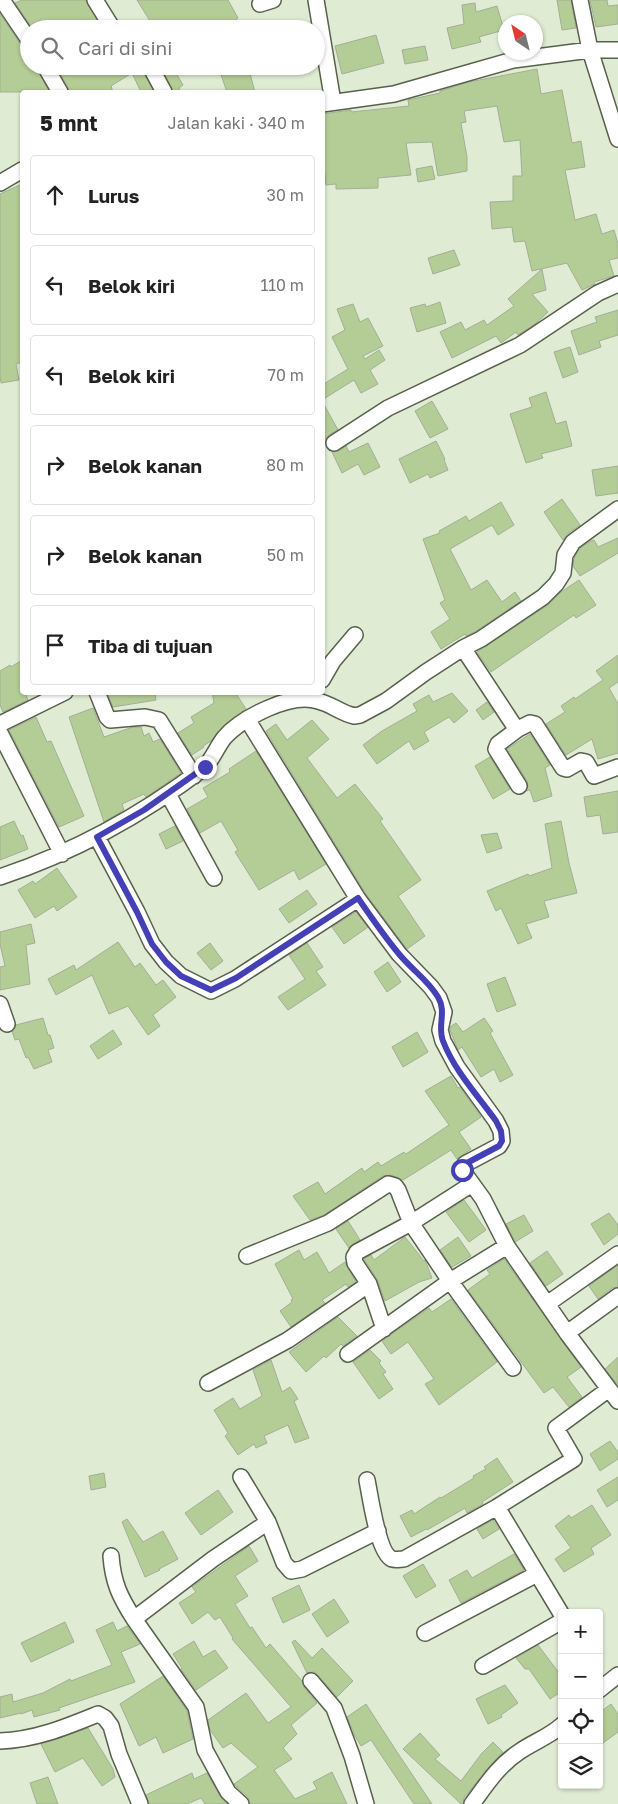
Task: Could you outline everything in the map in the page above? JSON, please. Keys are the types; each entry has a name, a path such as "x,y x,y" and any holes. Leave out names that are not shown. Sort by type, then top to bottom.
{"street":[{"path":"2,0 20,27"},
{"path":"95,0 107,20"},
{"path":"316,0 318,20"},
{"path":"580,0 590,50 618,139"},
{"path":"325,75 328,103 394,94 513,60 590,50 618,50"},
{"path":"50,75 59,90"},
{"path":"155,75 163,90"},
{"path":"0,183 20,171"},
{"path":"334,442 388,408 520,345 598,294 618,284"},
{"path":"0,877 62,854 97,837 144,810 205,767 224,738 247,719 275,706 318,696 347,715 354,716 360,715 386,701 463,648 481,639 543,597 556,584 563,573 565,555 573,542 618,509"},
{"path":"325,675 333,661 355,635"},
{"path":"463,648 518,729"},
{"path":"0,724 59,695"},
{"path":"98,695 110,720 145,717 159,720 194,776"},
{"path":"247,719 358,898 399,954 439,998 444,1012 440,1030 443,1041 457,1067 496,1121 501,1131 502,1141 499,1146 465,1164 462,1170 483,1199 507,1246 567,1333 613,1395 550,1432 574,1459 497,1507 404,1559 392,1559 384,1552 367,1480"},
{"path":"519,786 496,749 498,744 518,729 530,723 535,724 563,768 567,769 581,761 586,762 594,776 618,767"},
{"path":"0,733 62,854"},
{"path":"168,794 214,878"},
{"path":"97,837 152,944 166,962 181,976 211,990 236,978 358,898"},
{"path":"0,1004 7,1024"},
{"path":"247,1256 328,1223 388,1184 392,1184 398,1190 411,1223 513,1368"},
{"path":"384,1329 369,1284 355,1263 354,1257 357,1252 411,1223 472,1184"},
{"path":"348,1354 450,1281 507,1246"},
{"path":"548,1304 618,1254"},
{"path":"208,1383 288,1340 369,1284"},
{"path":"567,1333 618,1296"},
{"path":"241,1477 268,1522 284,1563 292,1571 302,1569 378,1531"},
{"path":"497,1507 558,1609"},
{"path":"134,1619 213,1559 268,1522"},
{"path":"111,1556 112,1574 121,1599 196,1707 205,1750 228,1792 241,1804"},
{"path":"426,1633 537,1574"},
{"path":"483,1666 558,1623"},
{"path":"603,1682 618,1675"},
{"path":"311,1681 334,1708 352,1756 366,1804"},
{"path":"0,1741 48,1734 98,1714 101,1715 111,1726 119,1754 140,1804"},
{"path":"472,1804 507,1760 520,1750 542,1739 558,1728"}],"building":[{"path":"22,0 86,0 97,20 27,20 15,3"},
{"path":"137,0 228,0 238,18 235,20 149,20"},
{"path":"557,0 571,0 576,28 562,30"},
{"path":"590,0 607,0 608,6 618,5 618,24 596,27"},
{"path":"475,3 476,12 497,6 500,15 498,15 498,32 479,37 481,42 452,49 447,28 464,24 462,5"},
{"path":"0,14 20,44 20,75 40,75 48,90 0,92"},
{"path":"376,35 384,63 342,74 335,46"},
{"path":"425,46 428,60 405,64 402,50"},
{"path":"537,69 541,94 562,90 572,143 581,141 585,167 565,170 575,220 596,214 602,234 614,230 618,244 618,258 609,260 614,276 594,282 595,284 582,290 567,263 532,271 525,241 514,242 512,227 492,229 490,202 513,201 513,176 522,176 520,140 504,142 497,106 464,111 466,122 461,123 467,157 467,171 438,176 432,142 406,143 411,175 378,178 378,188 336,189 336,184 326,185 325,114 409,106 408,100 440,93 440,91 469,82"},
{"path":"61,75 129,75 111,86 112,90 69,90"},
{"path":"133,75 146,75 153,90 140,90"},
{"path":"165,75 177,75 183,85 179,88 180,90 172,90"},
{"path":"221,75 250,75 254,90 226,90"},
{"path":"432,166 435,179 418,182 416,169"},
{"path":"20,185 20,363 16,364 19,380 1,383 0,376 0,194"},
{"path":"454,250 460,265 433,274 428,258"},
{"path":"542,269 546,290 532,294 548,312 535,324 518,335 516,332 501,343 496,336 452,358 440,332 461,322 465,330 484,320 487,325 514,306 508,299"},
{"path":"440,302 446,323 417,332 410,308 425,304 426,307"},
{"path":"353,304 360,322 368,318 383,346 363,356 365,359 379,350 385,360 370,370 378,384 361,393 354,380 325,398 325,383 348,369 332,337 345,330 337,309"},
{"path":"618,310 618,335 599,341 601,347 579,355 571,331 597,322 595,317"},
{"path":"570,347 578,372 563,378 554,352"},
{"path":"546,392 556,424 566,421 572,446 541,454 543,458 526,463 510,414 532,407 529,398"},
{"path":"432,401 448,429 430,438 415,411"},
{"path":"325,406 338,430 325,440"},
{"path":"436,441 448,470 430,478 428,474 410,483 399,459"},
{"path":"368,443 380,467 364,475 358,464 342,473 332,452 339,451 346,446 349,452"},
{"path":"618,466 618,493 596,496 592,470"},
{"path":"562,499 580,525 567,534 563,540 544,512"},
{"path":"501,502 514,525 498,535 492,525 450,549 471,590 487,580 502,602 515,592 521,601 476,631 466,636 465,634 441,649 431,632 450,619 440,603 445,600 423,539 440,533 439,531 466,516 469,521"},
{"path":"618,538 618,553 580,576 573,566 574,558 580,548 594,540 598,547"},
{"path":"579,580 596,605 576,618 574,615 491,672 477,652 548,605 561,592"},
{"path":"618,655 618,682 609,688 618,704 618,753 598,759 592,739 566,755 546,724 565,712 561,706 603,680 596,671"},
{"path":"20,661 20,695 26,695 28,700 3,712 0,705 0,671 10,665 11,667"},
{"path":"452,693 468,711 454,723 449,717 424,732 429,741 414,750 409,741 377,764 363,745 382,731 417,711 413,704 429,695 433,702"},
{"path":"108,695 155,695 156,700 113,707"},
{"path":"213,695 237,695 246,709 225,724 211,741 192,755 178,733 194,723 191,717 214,703"},
{"path":"487,702 494,712 483,720 476,710"},
{"path":"93,708 104,737 133,727 141,727 144,736 149,733 153,742 160,739 181,773 146,797 144,794 122,804 124,810 104,822 69,717"},
{"path":"36,717 47,742 51,741 84,816 59,827 9,730"},
{"path":"312,720 329,739 307,758 337,798 355,784 383,819 380,821 421,880 398,896 425,936 407,949 366,894 266,731 276,724 287,740"},
{"path":"530,734 550,765 545,768 552,796 534,802 530,790 526,791 527,781 507,749"},
{"path":"256,751 326,864 299,880 294,870 259,890 235,852 238,850 221,821 200,833 187,809 208,797 203,788 230,772 229,769"},
{"path":"490,757 510,789 493,799 475,766"},
{"path":"618,791 618,832 603,834 600,815 587,817 584,797"},
{"path":"14,821 21,836 23,835 28,849 0,860 0,827"},
{"path":"561,821 577,893 544,901 549,917 526,924 532,938 518,944 501,908 496,911 487,891 528,874 529,876 552,868 545,824"},
{"path":"175,826 183,841 166,849 159,834"},
{"path":"497,833 502,848 487,853 481,835"},
{"path":"57,868 77,897 57,911 54,906 35,918 18,890 33,881 35,884"},
{"path":"307,890 317,904 289,923 279,909"},
{"path":"356,912 368,927 344,944 332,927"},
{"path":"31,924 35,943 26,945 30,984 0,990 0,967 5,966 0,944 0,932"},
{"path":"118,942 135,967 140,963 156,985 163,980 176,997 153,1015 160,1026 148,1035 128,1006 109,1014 92,975 56,995 48,979 74,965 76,970"},
{"path":"210,943 223,961 211,970 197,953"},
{"path":"307,943 323,967 316,971 326,985 288,1010 278,997 305,979 289,955"},
{"path":"388,962 401,982 387,992 374,972"},
{"path":"505,977 516,1005 497,1012 487,984"},
{"path":"43,1018 54,1048 48,1050 52,1062 34,1069 28,1057 26,1058 19,1039 15,1040 12,1031 16,1025"},
{"path":"484,1018 493,1031 490,1033 513,1075 500,1082 494,1069 481,1077 462,1047 458,1050 450,1030 450,1027 456,1023 463,1032"},
{"path":"113,1030 122,1044 98,1059 90,1046"},
{"path":"417,1032 428,1052 403,1067 392,1047"},
{"path":"451,1076 481,1117 459,1132 471,1149 457,1159 451,1150 403,1180 391,1175 383,1176 324,1215 310,1220 293,1196 318,1182 325,1194 362,1168 364,1172 378,1162 381,1166 404,1152 406,1154 449,1125 425,1091"},
{"path":"464,1200 486,1230 469,1242 446,1212"},
{"path":"609,1213 618,1225 618,1234 604,1245 591,1224"},
{"path":"524,1215 533,1231 515,1242 506,1224"},
{"path":"348,1221 360,1240 349,1248 336,1229"},
{"path":"405,1237 425,1260 432,1278 419,1282 385,1301 377,1279 364,1259 371,1255 374,1260"},
{"path":"458,1237 471,1256 452,1267 440,1250"},
{"path":"299,1250 304,1260 317,1252 329,1273 345,1262 356,1282 348,1287 346,1284 322,1300 325,1303 291,1327 280,1311 292,1302 291,1300 293,1299 275,1264"},
{"path":"547,1251 563,1274 546,1286 530,1263"},
{"path":"504,1259 581,1367 567,1377 582,1397 569,1407 553,1387 544,1393 468,1290 490,1274 487,1270"},
{"path":"618,1265 618,1287 612,1288 598,1299 589,1286"},
{"path":"451,1299 497,1362 439,1405 425,1384 434,1379 408,1342 391,1354 382,1341 429,1308 432,1312"},
{"path":"338,1317 357,1336 343,1346 341,1344 326,1358 324,1356 306,1372 289,1352"},
{"path":"370,1350 381,1361 379,1363 386,1372 383,1374 393,1389 379,1399 353,1362"},
{"path":"618,1357 618,1385 605,1369"},
{"path":"271,1360 282,1392 290,1387 298,1399 294,1401 309,1438 295,1443 288,1425 264,1436 267,1443 256,1448 254,1444 238,1455 225,1436 228,1433 214,1410 233,1398 240,1409 262,1396 253,1370"},
{"path":"610,1441 618,1452 618,1459 600,1471 590,1454"},
{"path":"497,1458 513,1482 467,1513 465,1508 411,1537 400,1516 412,1510 414,1514 441,1498 474,1478 473,1476 486,1469 484,1467"},
{"path":"104,1473 106,1487 91,1490 89,1476"},
{"path":"618,1477 618,1500 607,1507 597,1490"},
{"path":"218,1490 233,1512 201,1535 185,1513"},
{"path":"592,1505 611,1535 591,1548 594,1554 564,1572 555,1559 571,1548 555,1526 569,1515 571,1518"},
{"path":"127,1519 143,1542 163,1531 178,1559 145,1577 122,1522"},
{"path":"493,1520 499,1529 483,1539 477,1529"},
{"path":"249,1546 258,1561 235,1576 248,1596 235,1604 250,1628 252,1627 266,1648 270,1644 302,1681 304,1687 317,1703 291,1725 297,1734 283,1748 292,1759 274,1770 295,1799 317,1789 313,1782 332,1772 347,1804 250,1804 248,1797 234,1784 258,1767 231,1743 223,1748 210,1730 208,1720 246,1693 268,1723 291,1707 232,1639 220,1617 215,1620 208,1612 192,1624 179,1603 196,1592 192,1587"},
{"path":"514,1554 524,1570 461,1603 449,1580 467,1570 472,1578"},
{"path":"423,1564 436,1586 416,1598 403,1576"},
{"path":"299,1585 310,1610 283,1623 272,1598"},
{"path":"334,1599 349,1622 327,1637 312,1614"},
{"path":"65,1622 74,1642 31,1662 21,1643"},
{"path":"113,1622 117,1631 127,1626 140,1644 121,1652 135,1682 59,1708 60,1710 34,1717 32,1710 0,1718 0,1697 12,1694 13,1702 43,1693 70,1679 71,1681 112,1665 96,1630"},
{"path":"295,1640 312,1658 322,1648 353,1681 337,1697 318,1675 314,1672 307,1673 292,1642"},
{"path":"194,1641 203,1657 215,1650 228,1668 196,1690 173,1654"},
{"path":"538,1645 558,1672 558,1694 550,1699 529,1669 525,1669 516,1658"},
{"path":"163,1676 187,1711 193,1739 163,1753 156,1737 139,1746 120,1704"},
{"path":"505,1685 518,1703 501,1715 502,1717 488,1724 476,1699"},
{"path":"366,1704 432,1804 414,1804 371,1740 361,1746 347,1717"},
{"path":"611,1704 618,1714 618,1732 603,1743 603,1710"},
{"path":"88,1728 113,1769 115,1777 102,1786 83,1758 55,1772 41,1744"},
{"path":"420,1733 440,1755 435,1759 461,1781 482,1753 493,1742 503,1752 486,1770 464,1798 463,1804 461,1804 403,1749"},
{"path":"192,1773 194,1779 207,1773 220,1796 227,1804 205,1804 201,1798 187,1804 149,1804 146,1795"},
{"path":"48,1777 58,1804 37,1804 30,1783"}],"route":[{"path":"205,767 144,810 97,837 152,944 166,962 181,976 211,990 236,978 358,898 399,954 439,998 444,1012 440,1030 443,1041 457,1067 496,1121 501,1131 502,1141 499,1146 465,1164 462,1170"}]}
